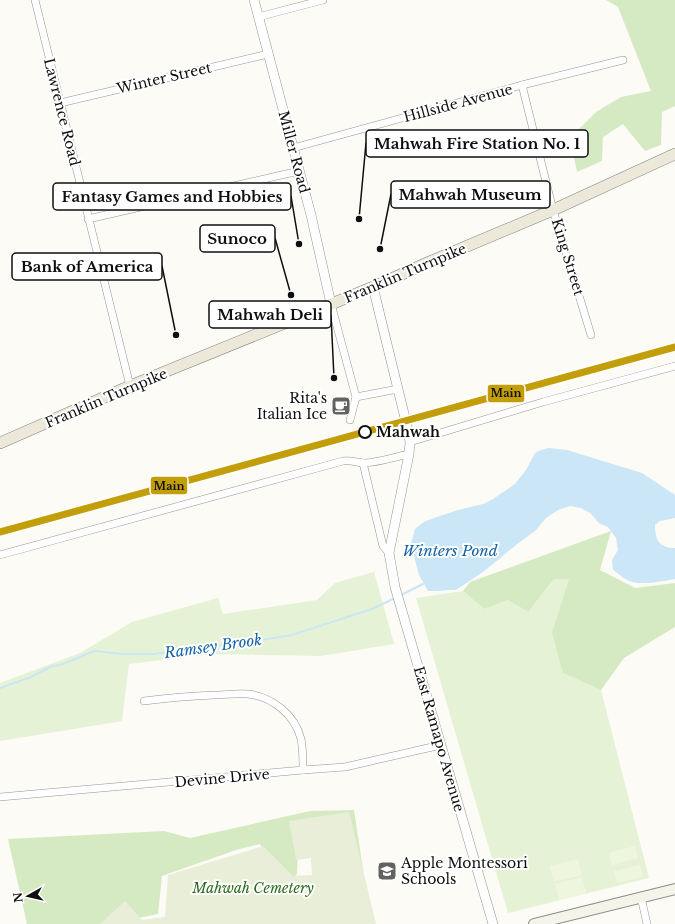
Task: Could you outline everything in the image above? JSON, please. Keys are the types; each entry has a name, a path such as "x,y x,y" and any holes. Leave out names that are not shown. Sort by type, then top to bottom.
{"main road":[{"name":"Franklin Turnpike","path":"0,444 130,386 372,287 553,210 675,154"},
{"path":"536,924 675,889"}],"street":[{"name":"Lawrence Road","path":"35,0 130,386"},
{"name":"Miller Road","path":"254,0 311,216 331,304"},
{"path":"258,18 323,0"},
{"name":"Winter Street","path":"60,103 268,54"},
{"name":"Hillside Avenue","path":"293,148 522,85 623,60"},
{"name":"King Street","path":"522,85 553,210 591,335"},
{"path":"88,219 299,171"},
{"path":"372,287 410,442 409,454 389,553"},
{"path":"331,304 356,397 350,420"},
{"path":"410,442 543,402 675,366"},
{"path":"356,397 398,389"},
{"path":"0,555 343,461 363,463 375,462 409,454"},
{"path":"363,463 383,546 389,553"},
{"name":"East Ramapo Avenue","path":"389,553 395,587 493,924"},
{"path":"144,701 179,697 244,694 267,699 284,710 296,726 302,748 303,770"},
{"name":"Devine Drive","path":"0,797 345,767 441,745"},
{"path":"641,898 648,924"}],"green space":[{"path":"606,0 675,0 675,106 662,112 661,145 645,151 623,124 603,137 602,161 577,172 570,138 596,112 621,97 651,91 618,7"},
{"path":"611,531 600,570 635,588 675,583 675,627 624,658 601,690 563,673 552,633 569,579 554,579 528,612 508,600 484,609 463,591 470,582"},
{"path":"374,572 394,644 321,656 212,654 129,664 122,721 0,741 0,683 80,653 132,622 218,598 223,614 317,600 335,583"},
{"path":"554,579 569,579 563,673 601,690 649,878 508,913 416,598 463,591 484,609 508,600 528,612"},
{"path":"354,810 370,915 328,833 298,854 297,874 290,881 279,876 260,844 236,850 162,876 158,914 108,924 27,924 8,839 164,831 190,838 310,811"},
{"name":"Mahwah Cemetery","path":"349,812 376,924 100,924 125,901 142,920 165,917 168,875 263,846 293,876 312,875 311,858 296,860 289,821"},
{"path":"635,846 638,858 612,865 609,853"},
{"path":"578,859 582,875 554,882 550,866"},
{"path":"640,865 643,877 617,883 614,871"},
{"path":"582,877 586,893 559,900 555,884"}],"water":[{"name":"Winters Pond","path":"549,448 567,450 642,473 675,495 675,518 660,521 655,525 656,535 659,542 665,547 675,548 675,579 637,583 622,577 613,570 612,560 618,550 616,538 608,527 599,523 590,513 581,508 570,506 558,510 546,518 536,530 483,572 456,590 428,591 419,575 411,544 415,529 424,522 434,518 483,504 493,499 515,484 526,470 535,453"}],"waterway":[{"name":"Ramsey Brook","path":"401,595 423,584"},
{"name":"Ramsey Brook","path":"0,688 31,677 50,667 63,664 94,651 123,654 153,654 250,642 292,635 372,609 395,598"}],"transit line":[{"name":"Main","path":"0,532 675,347"}],"place":[{"name":"Mahwah Fire Station No. 1","path":"359,219"},
{"name":"Fantasy Games and Hobbies","path":"299,244"},
{"name":"Mahwah Museum","path":"380,249"},
{"name":"Sunoco","path":"291,295"},
{"name":"Bank of America","path":"176,335"},
{"name":"Mahwah Deli","path":"334,378"},
{"name":"Rita's Italian Ice","path":"341,406"},
{"name":"Mahwah","path":"365,432"},
{"name":"Apple Montessori Schools","path":"387,871"}]}
